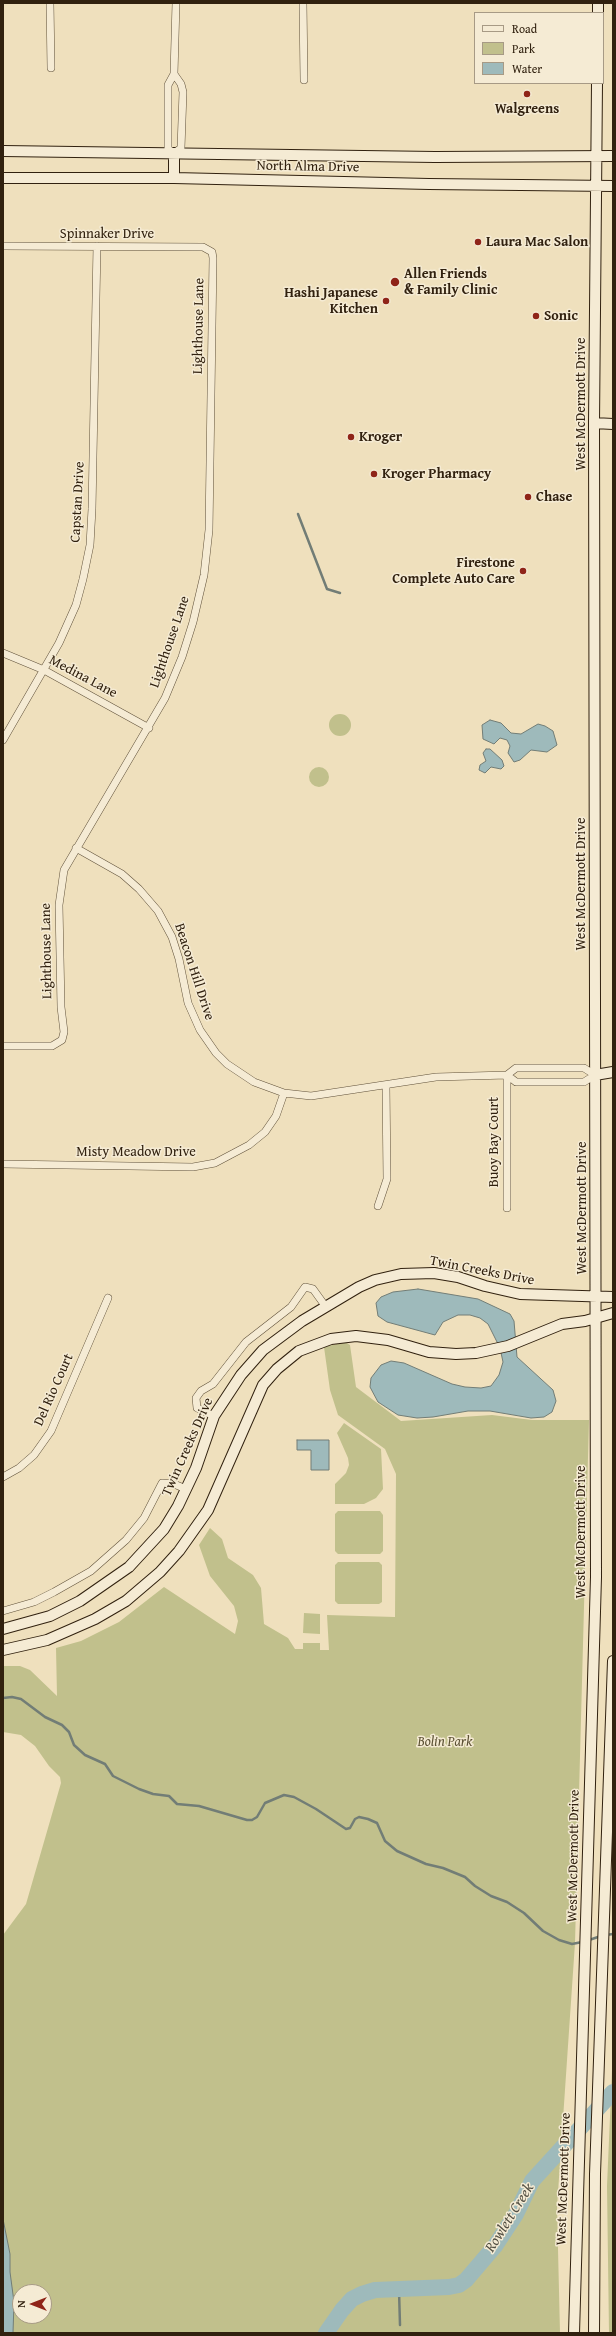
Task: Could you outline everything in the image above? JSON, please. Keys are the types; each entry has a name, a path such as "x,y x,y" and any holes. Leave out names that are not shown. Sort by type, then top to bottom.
{"main road":[{"name":"West McDermott Drive","path":"574,2333 574,2281 583,2071 596,1577 594,424 597,84"},
{"name":"North Alma Drive","path":"3,151 435,157 613,156"},
{"path":"174,153 174,178"},
{"name":"North Alma Drive","path":"3,178 174,178 613,186"},
{"path":"594,424 613,424"},
{"path":"595,1074 613,1072"},
{"name":"Twin Creeks Drive","path":"3,1629 50,1616 80,1602 129,1567 164,1529 186,1489 214,1416 241,1375 264,1350 302,1321 367,1283 411,1273 452,1276 520,1294 613,1297"},
{"path":"3,1650 47,1640 95,1619 126,1601 160,1572 179,1551 208,1510 263,1385 277,1369 299,1352 331,1339 356,1336 384,1339 418,1349 444,1354 466,1354 492,1350 523,1340 562,1324 613,1313"},
{"path":"594,2333 595,2174 603,1904 613,1661"}],"street":[{"path":"50,3 50,68"},
{"path":"174,74 181,84 183,92 181,148 174,153 168,149 168,85 174,74 176,3"},
{"path":"303,3 304,80"},
{"name":"Spinnaker Drive","path":"3,246 204,247 210,249"},
{"name":"Capstan Drive","path":"3,740 59,643 76,605 90,545 97,246"},
{"name":"Lighthouse Lane","path":"3,1046 52,1046 62,1040 64,1032 61,1007 60,890 64,870 165,698 184,650 199,598 208,548 213,258 210,249"},
{"name":"Medina Lane","path":"3,653 44,670 148,728"},
{"name":"Beacon Hill Drive","path":"76,848 122,874 139,888 158,911 172,937 192,1016 216,1053 240,1074 270,1089 284,1093 311,1096 436,1077 507,1076 516,1082 584,1082 595,1074 584,1068 516,1068 507,1076"},
{"name":"Buoy Bay Court","path":"507,1076 507,1208"},
{"path":"378,1206 387,1179 386,1085"},
{"name":"Misty Meadow Drive","path":"3,1164 193,1167 215,1163 249,1145 265,1132 276,1116 284,1093"},
{"path":"214,1416 197,1408 196,1398 201,1391 213,1384 246,1342 291,1307 305,1287 316,1291 326,1307"},
{"name":"Del Rio Court","path":"3,1477 26,1462 42,1445 51,1431 108,1298"},
{"path":"3,1611 40,1599 68,1586 91,1571 126,1540 147,1513 162,1483 174,1484 186,1489"}],"green space":[{"path":"340,714 348,717 351,725 348,733 340,736 332,733 329,725 332,717"},
{"path":"319,767 326,770 329,777 326,784 319,787 312,784 309,777 312,770"},
{"name":"Bolin Park","path":"345,1342 350,1345 356,1387 401,1421 492,1415 532,1420 589,1420 575,1943 557,2207 560,2333 3,2333 3,1935 26,1904 61,1783 60,1777 49,1766 35,1746 21,1735 3,1732 3,1666 20,1666 30,1670 57,1696 56,1648 81,1641 119,1622 164,1587 235,1634 238,1621 234,1606 210,1576 199,1545 210,1528 222,1539 228,1558 253,1575 261,1588 264,1624 288,1638 295,1649 303,1649 303,1643 320,1643 320,1650 329,1650 327,1615 395,1617 396,1474 385,1449 338,1415 330,1390 324,1347"},
{"path":"344,1423 381,1449 383,1489 376,1498 364,1504 335,1504 335,1484 346,1473 349,1465 348,1458 337,1433"},
{"path":"338,1511 380,1511 383,1515 383,1551 380,1554 338,1554 335,1551 335,1514"},
{"path":"338,1562 379,1562 382,1565 382,1602 379,1604 338,1604 335,1601 335,1565"},
{"path":"304,1613 320,1614 320,1634 303,1633"},
{"path":"613,2047 613,2333 609,2333 607,2186"}],"water":[{"path":"490,720 501,723 511,733 521,734 538,724 545,726 553,731 557,745 547,752 531,750 520,760 514,762 508,753 510,746 507,740 500,738 494,744 483,739 482,725"},
{"path":"486,749 490,749 502,760 504,766 501,769 491,767 485,773 479,770 480,765 486,761 483,753"},
{"path":"418,1289 478,1299 510,1314 514,1321 517,1357 553,1390 556,1401 552,1412 544,1417 531,1418 490,1411 468,1411 417,1418 398,1415 378,1402 370,1387 371,1378 381,1365 391,1361 404,1363 452,1384 465,1387 481,1388 491,1386 499,1375 503,1362 500,1348 488,1324 480,1318 470,1315 458,1315 443,1322 435,1335 387,1322 378,1316 376,1303 381,1297 393,1292"},
{"path":"297,1440 329,1440 329,1470 311,1470 311,1450 297,1450"},
{"path":"3,2219 10,2254 12,2324 13,2324 13,2333 3,2333"}],"waterway":[{"path":"298,514 327,589 340,593"},
{"path":"3,1698 12,1697 21,1699 45,1717 62,1725 69,1732 74,1745 85,1755 105,1764 113,1776 139,1789 153,1794 169,1796 177,1804 199,1806 247,1820 252,1820 257,1817 265,1803 284,1795 294,1797 316,1809 346,1829 350,1828 355,1819 359,1817 368,1819 377,1823 385,1841 397,1851 426,1864 443,1868 465,1877 475,1886 491,1896 507,1902 524,1913 543,1931 559,1940 572,1944 582,1942"},
{"path":"606,1935 613,1934"},
{"path":"589,1940 601,1936"},
{"name":"Rowlett Creek","path":"326,2333 342,2310 352,2299 362,2294 375,2290 449,2287 459,2285 466,2280 495,2246 516,2214 532,2181 613,2092"},
{"path":"399,2290 400,2325"}],"place":[{"name":"Walgreens","path":"527,94"},
{"name":"Laura Mac Salon","path":"478,242"},
{"name":"Allen Friends & Family Clinic","path":"395,282"},
{"name":"Hashi Japanese Kitchen","path":"386,301"},
{"name":"Sonic","path":"536,316"},
{"name":"Kroger","path":"351,437"},
{"name":"Kroger Pharmacy","path":"374,474"},
{"name":"Chase","path":"528,497"},
{"name":"Firestone Complete Auto Care","path":"523,571"}]}
